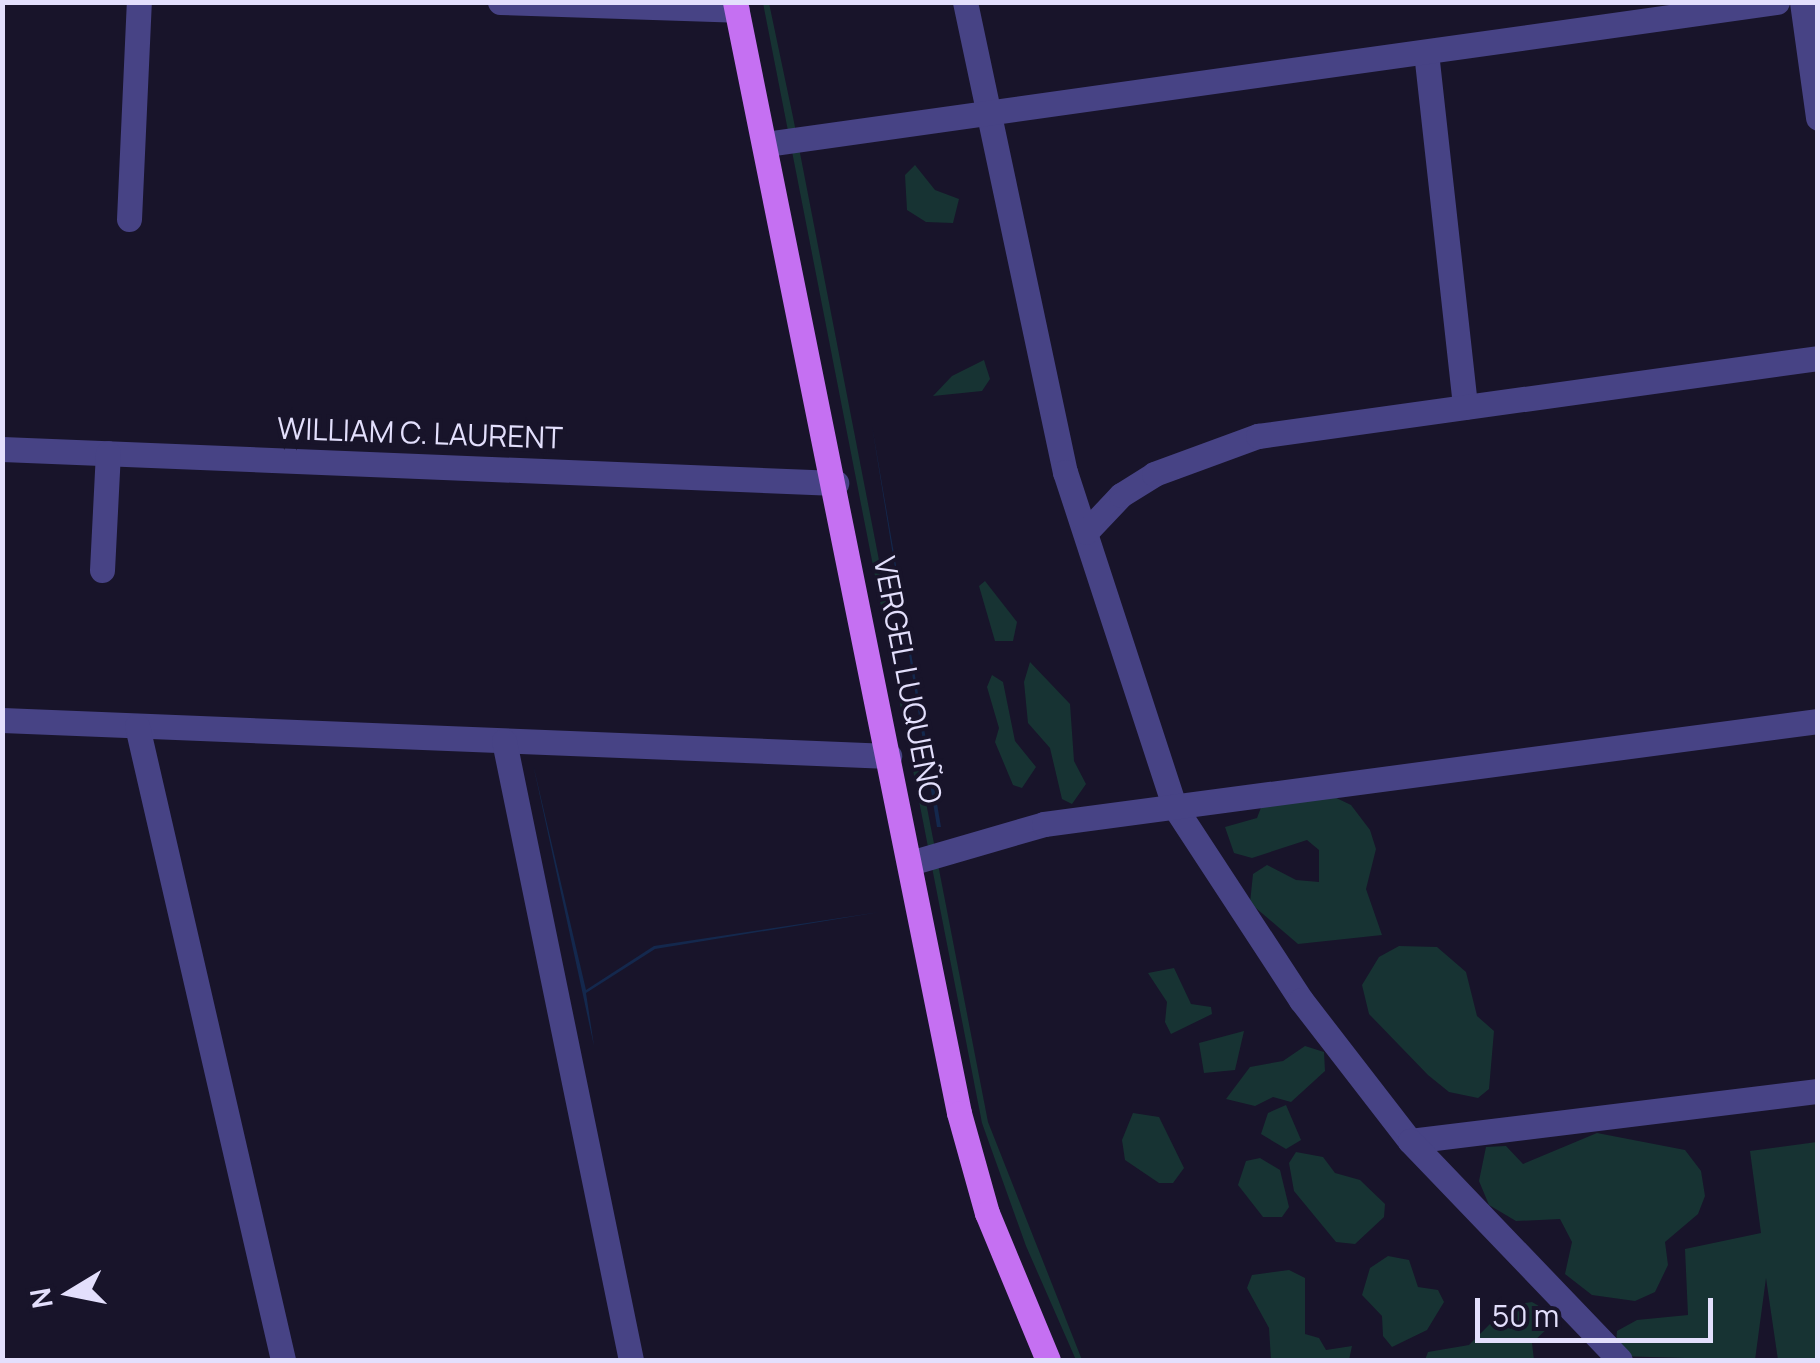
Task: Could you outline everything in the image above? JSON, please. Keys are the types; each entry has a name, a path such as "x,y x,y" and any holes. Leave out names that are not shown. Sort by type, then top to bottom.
{"main road":[{"name":"VERGEL LUQUEÑO","path":"736,6 836,483 958,1112 987,1213 1048,1360"}],"street":[{"path":"129,219 139,2"},
{"path":"500,2 736,6"},
{"path":"964,2 984,114 1065,472 1174,806 1301,1000 1410,1142 1620,1360"},
{"path":"766,144 1776,2"},
{"path":"1802,2 1818,118"},
{"path":"1426,52 1465,407"},
{"path":"1086,532 1121,495 1218,447 1465,407 1818,358"},
{"name":"WILLIAM C. LAURENT","path":"2,449 836,483"},
{"path":"102,570 108,453"},
{"path":"2,720 890,756"},
{"path":"910,863 1044,824 1818,721"},
{"path":"137,726 283,1360"},
{"path":"504,741 631,1360"},
{"path":"1410,1142 1818,1090"}],"green space":[{"path":"763,3 769,3 793,117 988,1122 1082,1360 1076,1360 1026,1246 982,1123"},
{"path":"915,165 935,190 959,199 953,223 926,222 907,210 905,175"},
{"path":"984,360 990,379 982,391 933,396 952,376"},
{"path":"985,581 1017,622 1013,641 995,641 979,586"},
{"path":"1030,662 1070,704 1074,761 1086,784 1072,804 1062,799 1050,748 1028,723 1024,682"},
{"path":"992,675 1003,682 1015,741 1036,767 1022,788 1013,785 995,742 999,728 987,687"},
{"path":"1326,793 1351,805 1370,830 1376,849 1366,889 1382,935 1298,944 1250,903 1253,874 1267,865 1296,880 1319,882 1319,850 1307,840 1252,858 1234,853 1225,827 1257,818 1262,805"},
{"path":"1399,946 1437,947 1466,972 1477,1016 1494,1031 1489,1089 1478,1098 1449,1092 1369,1014 1362,985 1379,957"},
{"path":"1174,968 1191,1004 1211,1007 1212,1014 1171,1034 1165,1022 1167,1002 1148,973"},
{"path":"1244,1031 1235,1070 1204,1073 1199,1043"},
{"path":"1305,1046 1324,1052 1325,1071 1291,1102 1273,1097 1255,1106 1226,1099 1250,1067 1283,1061"},
{"path":"1286,1105 1301,1140 1286,1149 1261,1134 1268,1113"},
{"path":"1133,1113 1159,1117 1184,1168 1173,1183 1159,1183 1125,1160 1122,1140"},
{"path":"1597,1133 1685,1150 1701,1171 1705,1196 1698,1214 1665,1242 1668,1265 1655,1292 1635,1301 1592,1295 1565,1274 1572,1242 1560,1219 1516,1221 1489,1205 1479,1181 1486,1147 1506,1146 1523,1164"},
{"path":"1817,1142 1817,1360 1778,1360 1766,1278 1755,1360 1615,1356 1617,1331 1637,1320 1688,1315 1685,1249 1761,1233 1750,1151"},
{"path":"1296,1152 1323,1157 1335,1173 1360,1180 1385,1204 1384,1217 1355,1244 1336,1242 1294,1191 1289,1163"},
{"path":"1260,1158 1280,1170 1289,1207 1282,1217 1263,1217 1238,1185 1246,1161"},
{"path":"1388,1256 1409,1260 1418,1287 1438,1290 1444,1302 1427,1330 1392,1347 1383,1336 1382,1316 1362,1295 1370,1268"},
{"path":"1289,1270 1305,1278 1305,1334 1319,1338 1326,1350 1352,1346 1349,1360 1271,1360 1269,1328 1247,1288 1252,1275"},
{"path":"1532,1302 1549,1312 1550,1326 1532,1343 1534,1360 1425,1360 1428,1352 1469,1345 1492,1322 1511,1329 1519,1304"}],"water":[{"path":"872,426 941,827 937,827"},
{"path":"533,764 586,990 654,946 880,912 655,949 586,993 594,1046"}]}
